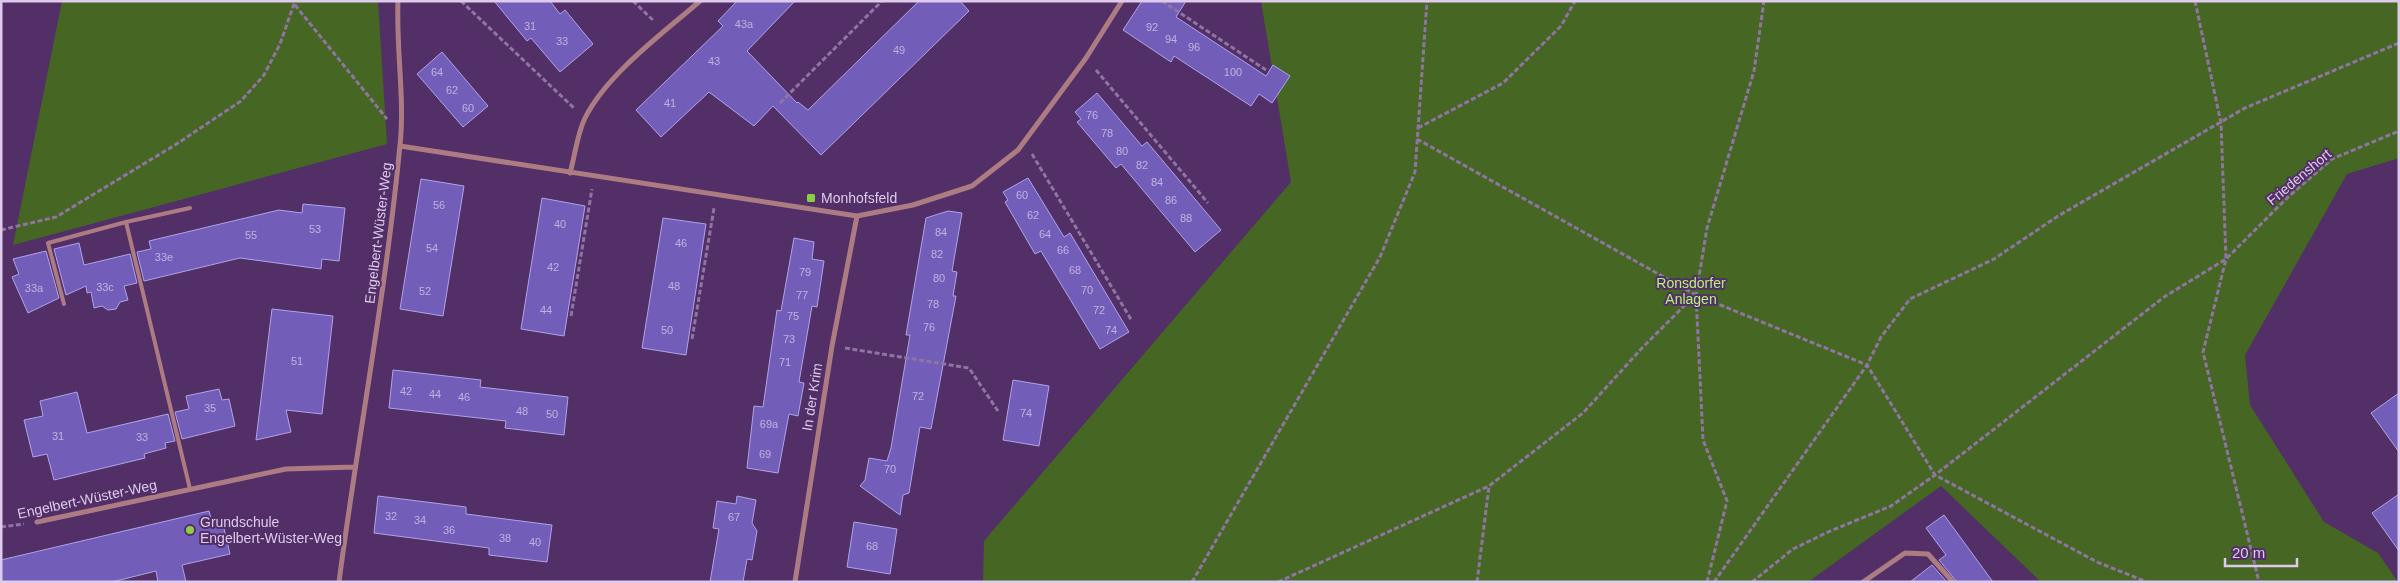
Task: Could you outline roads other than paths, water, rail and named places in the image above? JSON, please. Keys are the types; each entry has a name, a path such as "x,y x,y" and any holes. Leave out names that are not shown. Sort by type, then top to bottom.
{"street":[{"name":"Engelbert-Wüster-Weg","path":"339,582 354,467 376,331 400,146 398,1"},
{"path":"570,173 585,118 608,85 700,1"},
{"path":"400,146 856,216 913,205 972,186 1018,150 1086,58 1122,1"},
{"name":"In der Krim","path":"795,582 832,346 856,216"},
{"name":"Engelbert-Wüster-Weg","path":"37,522 286,469 354,467"},
{"path":"1863,582 1905,553 1928,554 1953,582"}],"lane":[{"path":"64,304 48,243 126,222 190,208"},
{"path":"126,222 190,489"}],"place":[{"name":"Monhofsfeld","path":"811,198"},
{"name":"Grundschule Engelbert-Wüster-Weg","path":"190,530"}],"park label":[{"name":"Ronsdorfer Anlagen","path":"1691,292"}]}
